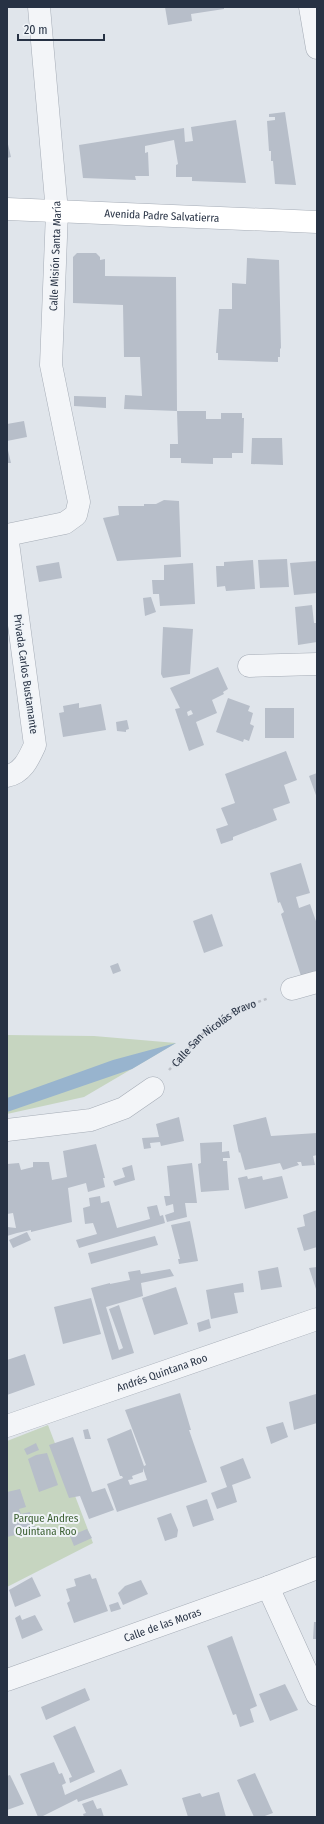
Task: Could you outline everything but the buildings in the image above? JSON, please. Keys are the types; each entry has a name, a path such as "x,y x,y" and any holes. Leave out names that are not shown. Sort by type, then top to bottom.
{"main road":[{"name":"Avenida Padre Salvatierra","path":"7,210 317,222"}],"street":[{"name":"Calle Misión Santa María","path":"7,535 65,523 76,515 79,502 51,365 56,212 39,7"},
{"path":"310,7 317,48"},
{"name":"Privada Carlos Bustamante","path":"7,535 35,745 28,762 14,775 7,776"},
{"path":"249,666 317,664"},
{"path":"292,989 317,982"},
{"path":"7,1130 91,1120 124,1108 153,1088"},
{"name":"Andrés Quintana Roo","path":"7,1426 317,1319"},
{"name":"Calle de las Moras","path":"7,1680 268,1587 317,1568"},
{"path":"268,1587 317,1695"}],"path":[{"name":"Calle San Nicolás Bravo","path":"153,1088 200,1036 238,1009 292,989"}],"green space":[{"path":"7,1035 94,1036 176,1043 84,1097 7,1114"},
{"name":"Parque Andres Quintana Roo","path":"48,1425 93,1543 7,1587 7,1441"}],"water":[{"path":"176,1043 132,1069 7,1112 7,1098 113,1060"}]}
